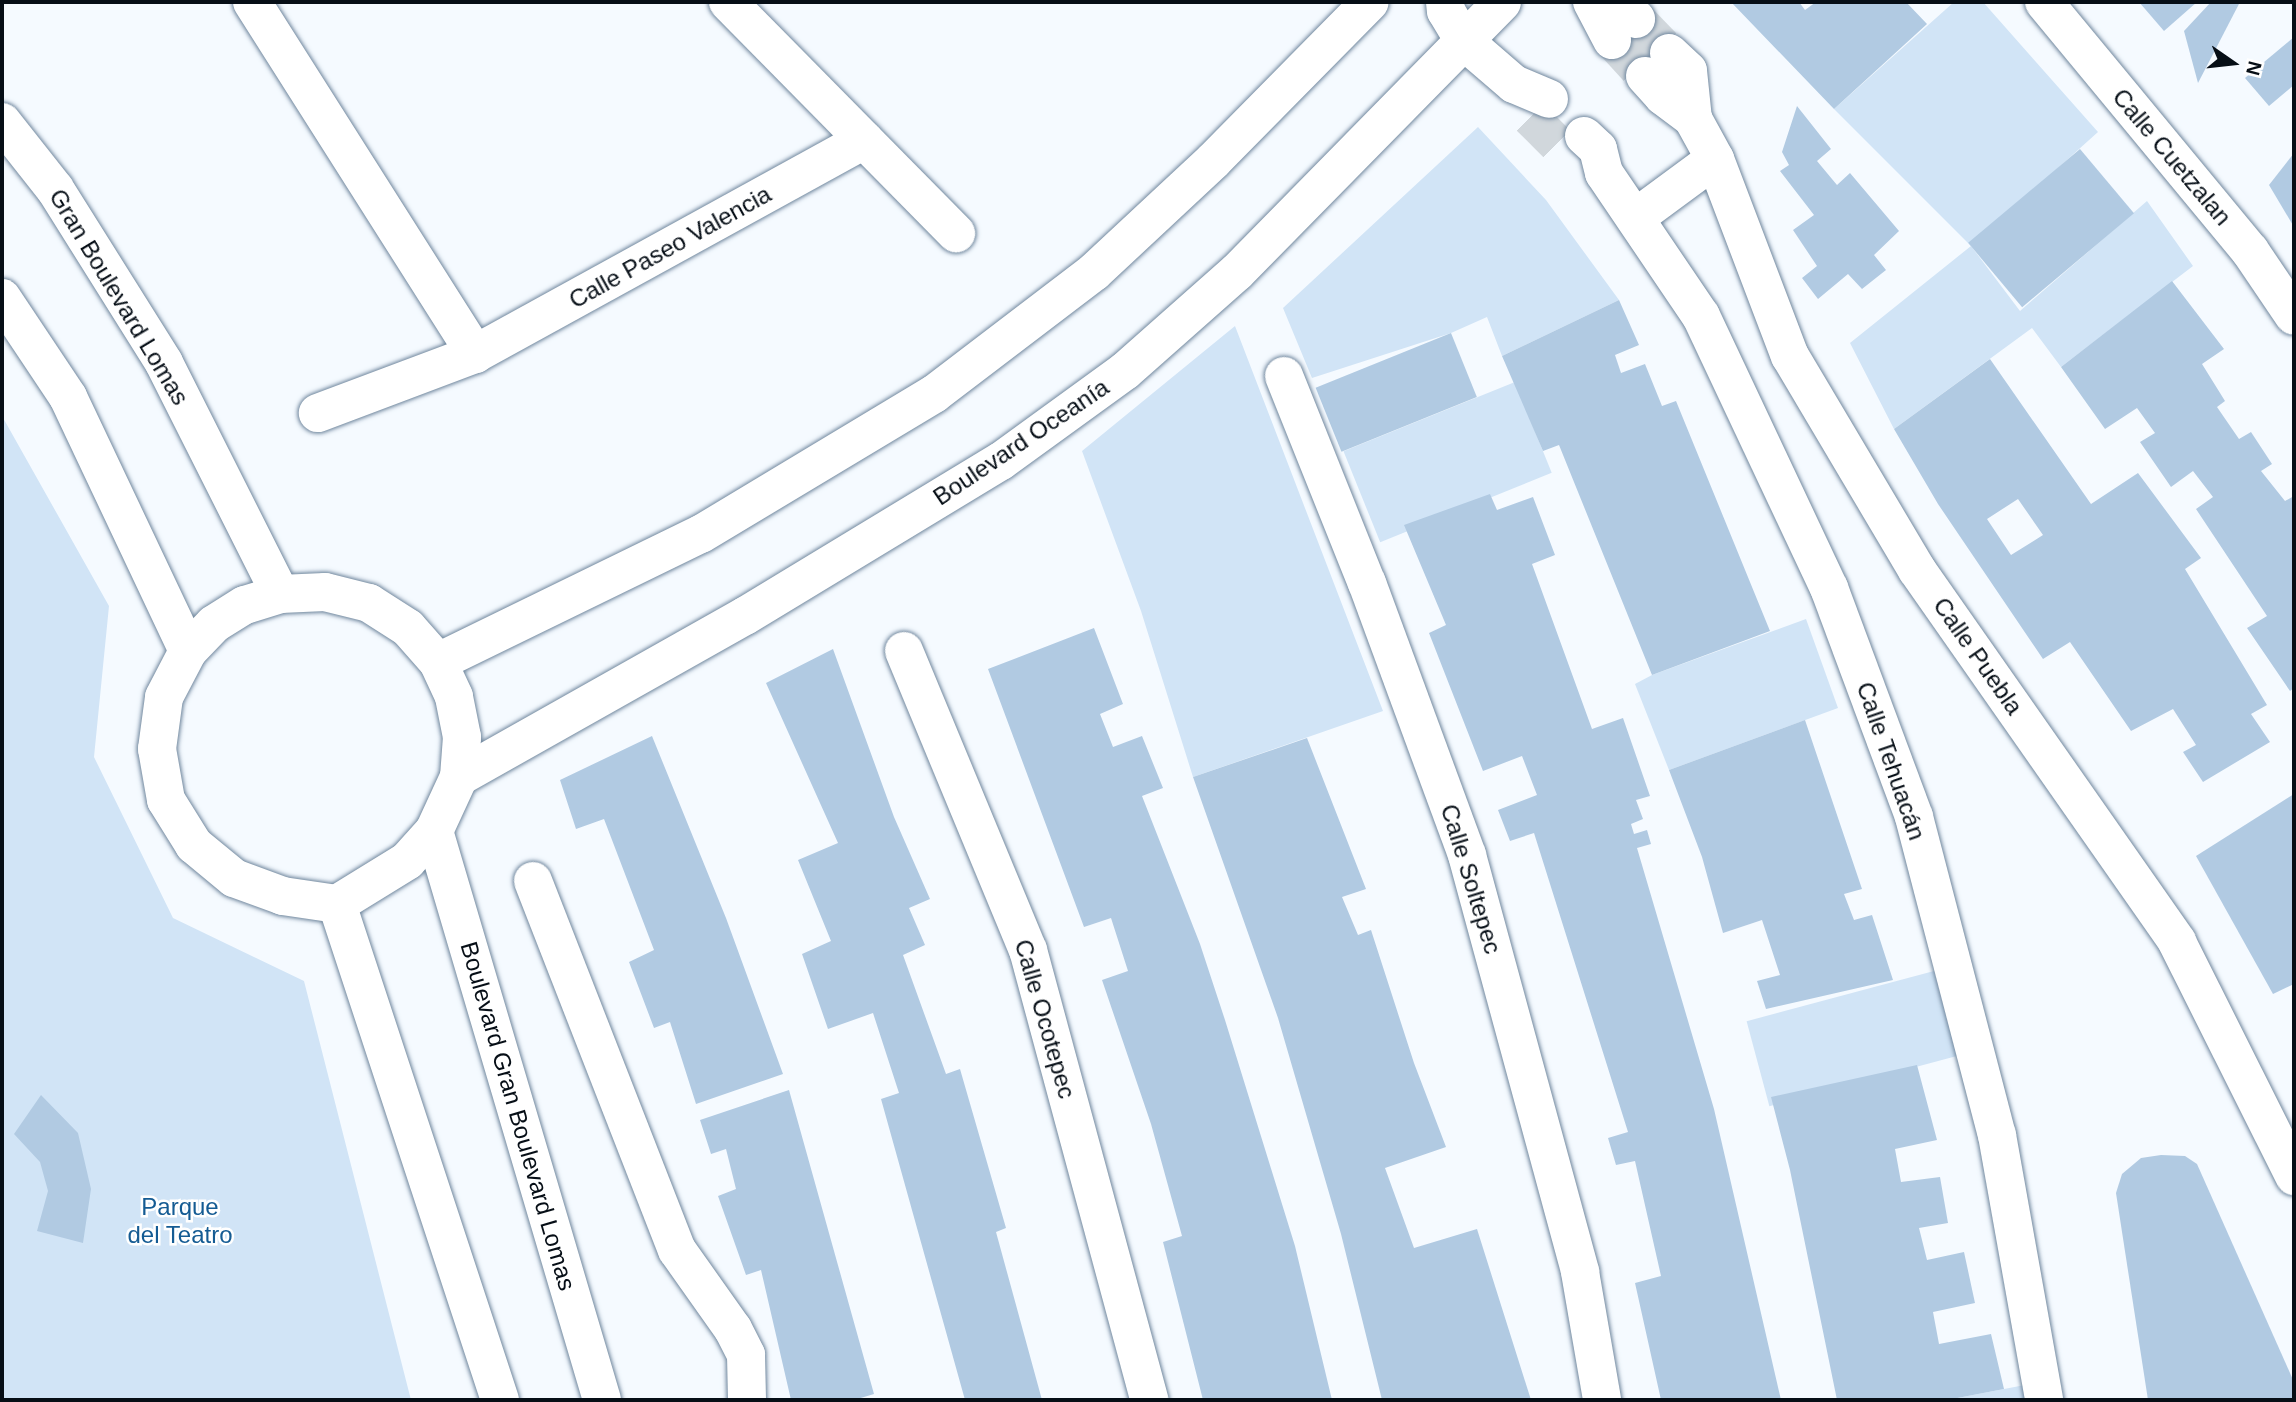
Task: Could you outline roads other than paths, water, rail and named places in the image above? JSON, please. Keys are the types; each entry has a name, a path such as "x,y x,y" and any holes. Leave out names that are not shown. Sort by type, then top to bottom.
{"street":[{"path":"251,2 475,354"},
{"path":"728,2 956,233"},
{"path":"438,662 701,534 934,394 1094,272 1213,161 1370,2"},
{"path":"1446,2 1446,11 1464,41 1531,100"},
{"name":"Boulevard Oceanía","path":"458,777 733,622 1001,461 1125,371 1237,272 1502,2"},
{"path":"1592,2 1619,20"},
{"name":"Calle Cuetzalan","path":"2044,2 2250,251 2294,316"},
{"name":"Calle Puebla","path":"1657,64 1688,71 1693,119 1715,159 1790,356 1917,570 2177,942 2294,1177"},
{"name":"Gran Boulevard Lomas","path":"2,122 55,189 164,363 280,594"},
{"name":"Calle Paseo Valencia","path":"318,413 475,354 864,140"},
{"name":"Calle Tehuacán","path":"1575,144 1579,166 1604,173 1701,316 1829,588 1914,817 1997,1135 2044,1400"},
{"path":"1635,218 1715,159"},
{"path":"2,299 68,397 188,651"},
{"name":"Calle Soltepec","path":"1284,376 1367,583 1467,855 1580,1272 1602,1400"},
{"path":"326,592 369,603 408,628 438,662 454,697 462,737 458,777 434,831 407,862 337,904 283,896 234,878 194,845 166,800 157,749 164,697 188,651 214,624 245,606 280,594 326,592"},
{"name":"Calle Ocotepec","path":"904,651 1028,950 1149,1400"},
{"name":"Boulevard Gran Boulevard Lomas","path":"434,831 602,1400"},
{"path":"533,881 677,1250 733,1329 746,1355 747,1400"},
{"path":"337,904 500,1400"}],"tunnel":[{"path":"1636,19 1669,53"},
{"path":"1612,40 1645,76"},
{"path":"1530,117 1566,153"}],"park label":[{"name":"Parque del Teatro","path":"180,1221"}]}
